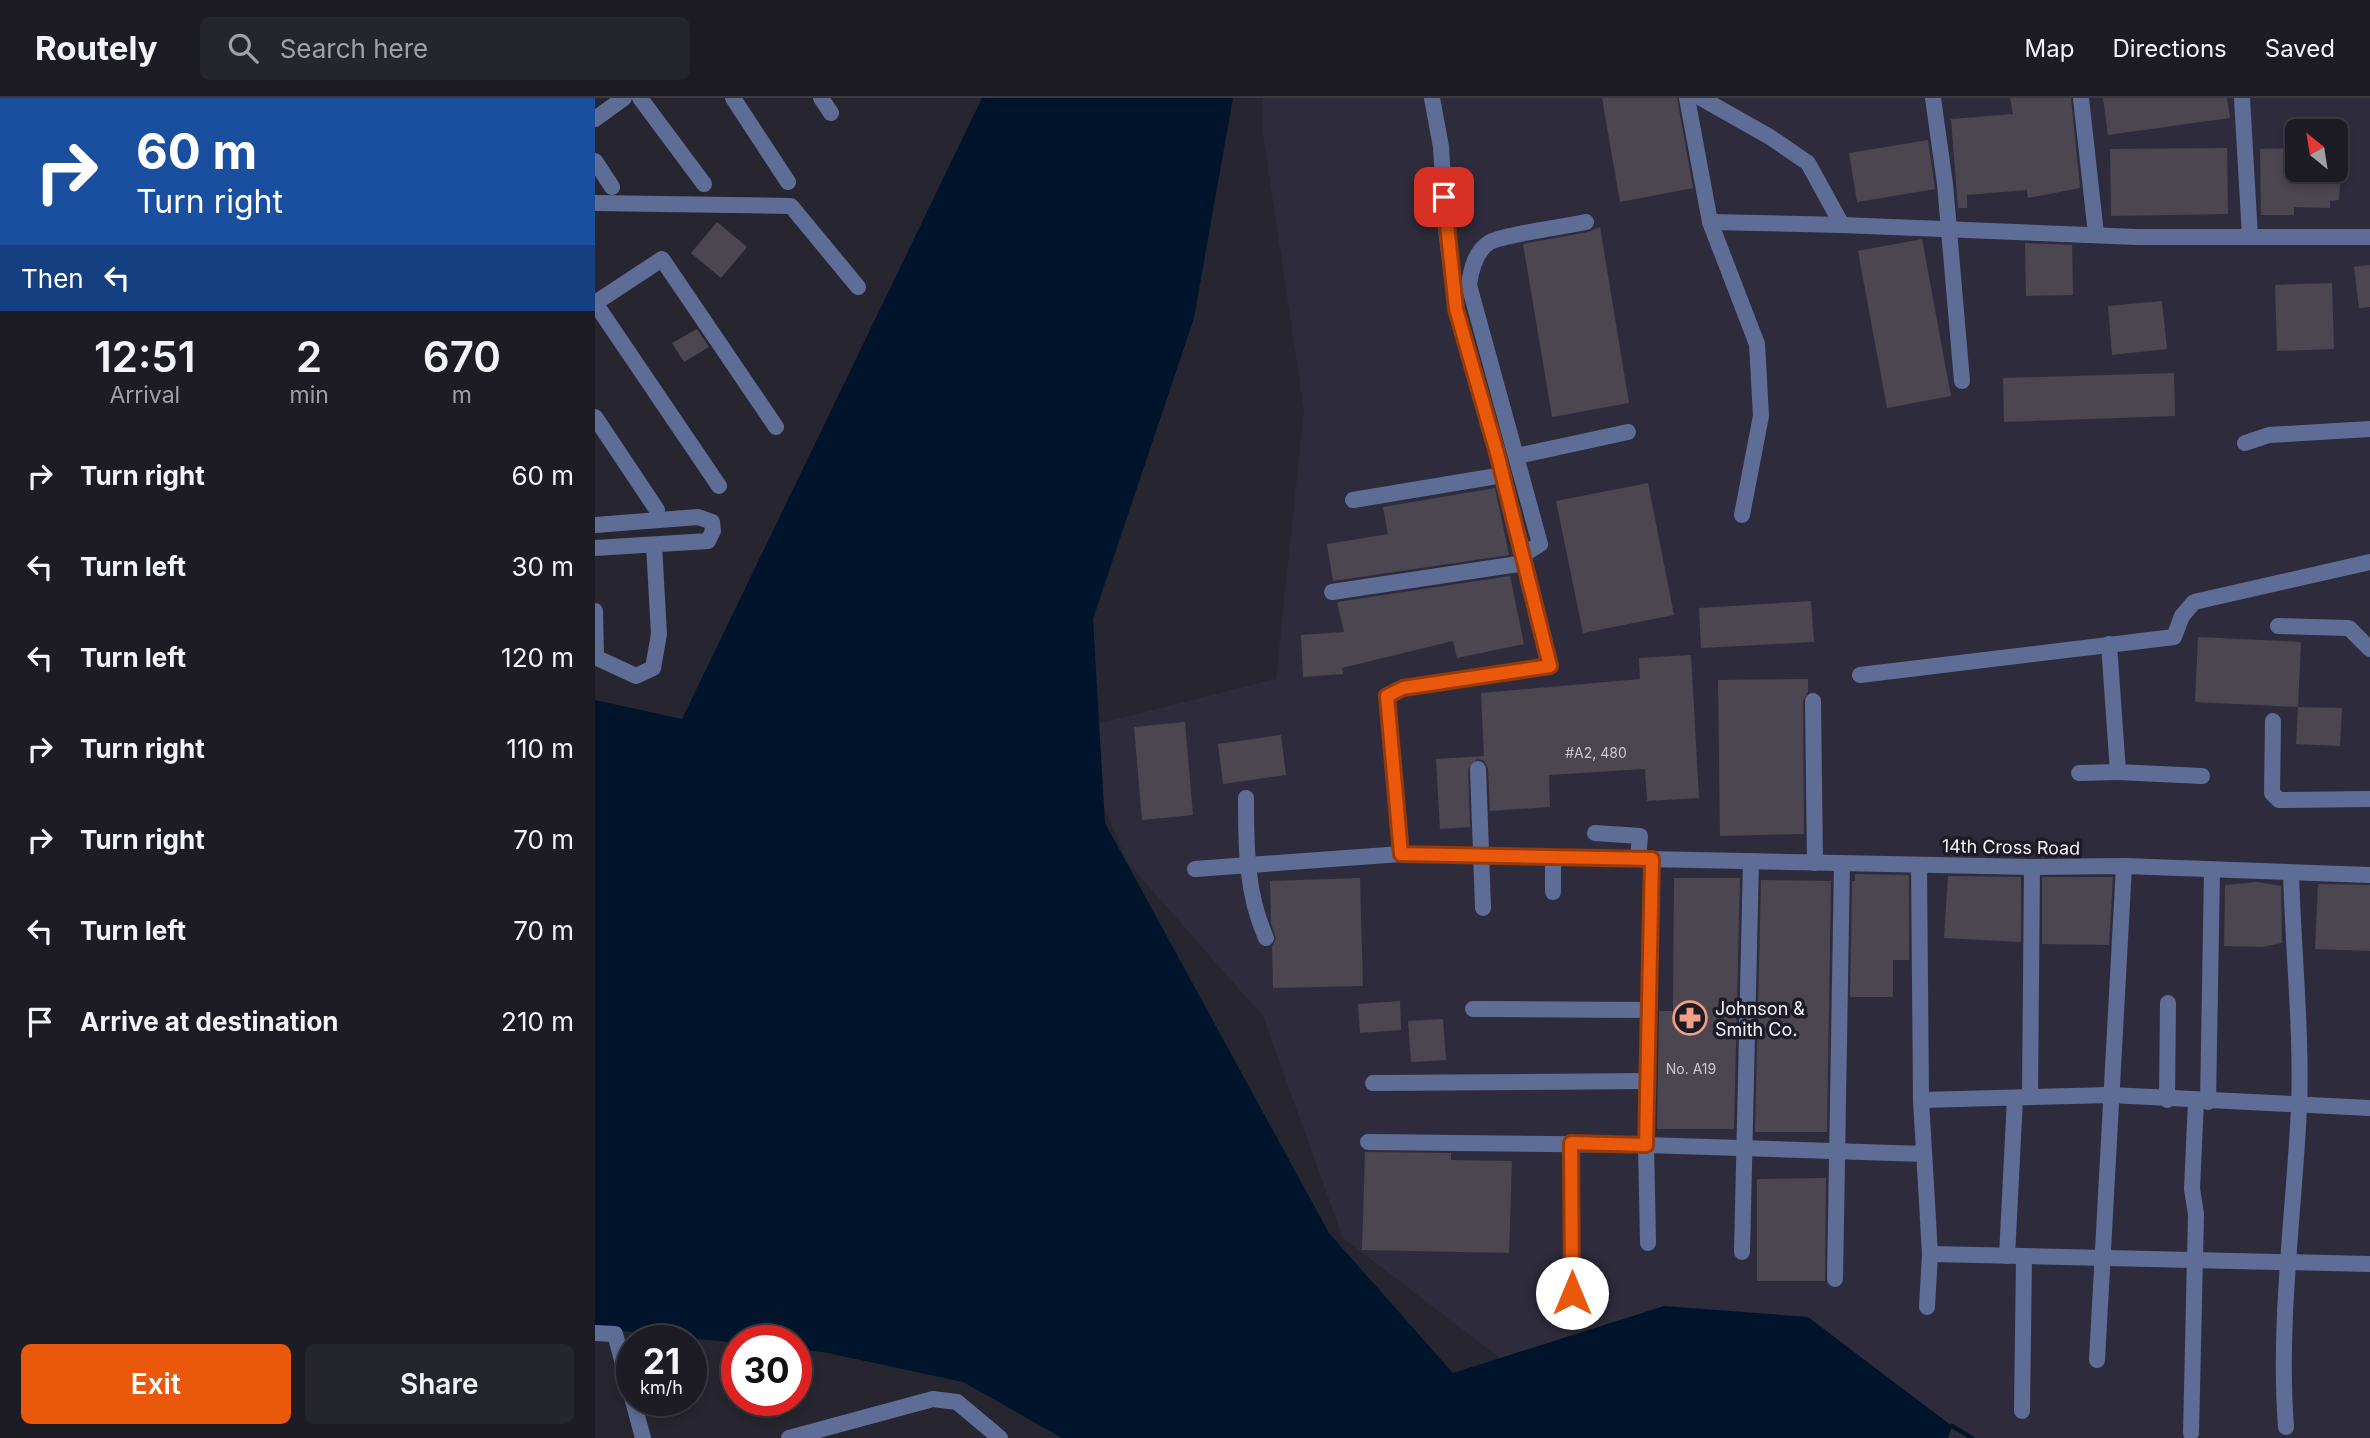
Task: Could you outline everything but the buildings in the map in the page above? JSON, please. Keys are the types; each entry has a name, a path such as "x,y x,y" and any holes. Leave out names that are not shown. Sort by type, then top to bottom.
{"street":[{"path":"595,119 624,98"},
{"path":"640,98 704,184"},
{"path":"733,98 788,182"},
{"path":"821,98 831,113"},
{"path":"1401,854 1387,696 1403,688 1550,666 1503,475 1456,309 1447,242 1441,147 1432,98"},
{"path":"1686,98 1710,222 1757,344 1761,416 1742,515"},
{"path":"1701,98 1770,137 1808,163 1842,225"},
{"path":"1933,98 1962,381"},
{"path":"2081,98 2096,234"},
{"path":"2242,98 2249,237"},
{"path":"595,161 612,187"},
{"path":"595,203 791,206 858,287"},
{"path":"1332,592 1524,559 1540,544 1469,285 1471,269 1478,254 1490,242 1586,222"},
{"path":"1710,222 1947,227 2096,234 2370,237"},
{"path":"719,486 595,303 662,259 776,427"},
{"path":"595,417 657,510"},
{"path":"2245,443 2269,435 2370,429"},
{"path":"1517,457 1628,432"},
{"path":"1353,500 1503,475"},
{"path":"595,525 698,517 712,522 713,531 708,541 595,548"},
{"path":"595,611 595,657 636,676 653,668 660,634 654,545"},
{"path":"1860,675 2174,637 2182,616 2194,602 2370,562"},
{"path":"2278,626 2349,628 2370,649"},
{"path":"2109,644 2118,772"},
{"path":"1813,701 1815,863"},
{"path":"2273,721 2272,793 2279,800 2370,799"},
{"path":"1478,769 1483,908"},
{"path":"2078,773 2202,776"},
{"path":"1246,798 1247,865 1252,900 1266,938"},
{"path":"1595,833 1640,836 1645,859 1649,1010 1646,1145 1648,1243"},
{"name":"14th Cross Road","path":"1195,869 1401,854 2032,867 2124,866 2370,875"},
{"path":"1553,857 1553,892"},
{"path":"1742,1252 1751,861"},
{"path":"1835,1279 1842,863"},
{"path":"1919,865 1920,1100 1930,1254 1927,1307"},
{"path":"2097,1360 2124,866"},
{"path":"2007,1256 2022,1097 2032,867"},
{"path":"2191,1433 2196,1214 2192,1189 2202,1102 2212,871"},
{"path":"2286,1427 2283,1393 2287,1262 2299,1105 2291,873"},
{"path":"2167,1100 2168,1003"},
{"path":"1473,1009 1649,1010"},
{"path":"1373,1083 1647,1081"},
{"path":"1920,1100 2111,1095 2202,1102 2370,1108"},
{"path":"1368,1142 1571,1143 1924,1154"},
{"path":"1571,1143 1572,1318"},
{"path":"1930,1254 2370,1264"},
{"path":"2022,1411 2025,1256"},
{"path":"595,1333 615,1334 643,1438"},
{"path":"789,1438 933,1399 957,1402 1000,1438"}],"shaded area":[{"path":"1263,98 2370,98 2370,1438 1605,1438 1343,1238 1263,1016 1127,862 1073,730 1276,679 1304,410 1262,128"}],"water":[{"path":"982,98 1233,98 1194,318 1093,619 1105,823 1329,1233 1453,1373 1664,1306 1808,1317 1952,1426 1948,1438 1062,1438 963,1382 812,1351 812,1325 721,1325 721,1341 707,1340 707,1325 616,1325 616,1330 595,1328 595,700 682,719"}],"waterway":[{"path":"1952,1426 1972,1438"}],"place":[{"name":"Johnson & Smith Co.","path":"1690,1018"}],"route":[{"path":"1444,197 1449,265 1456,309 1497,453 1550,666 1403,688 1387,696 1401,854 1652,859 1646,1145 1571,1143 1572,1293"}]}
